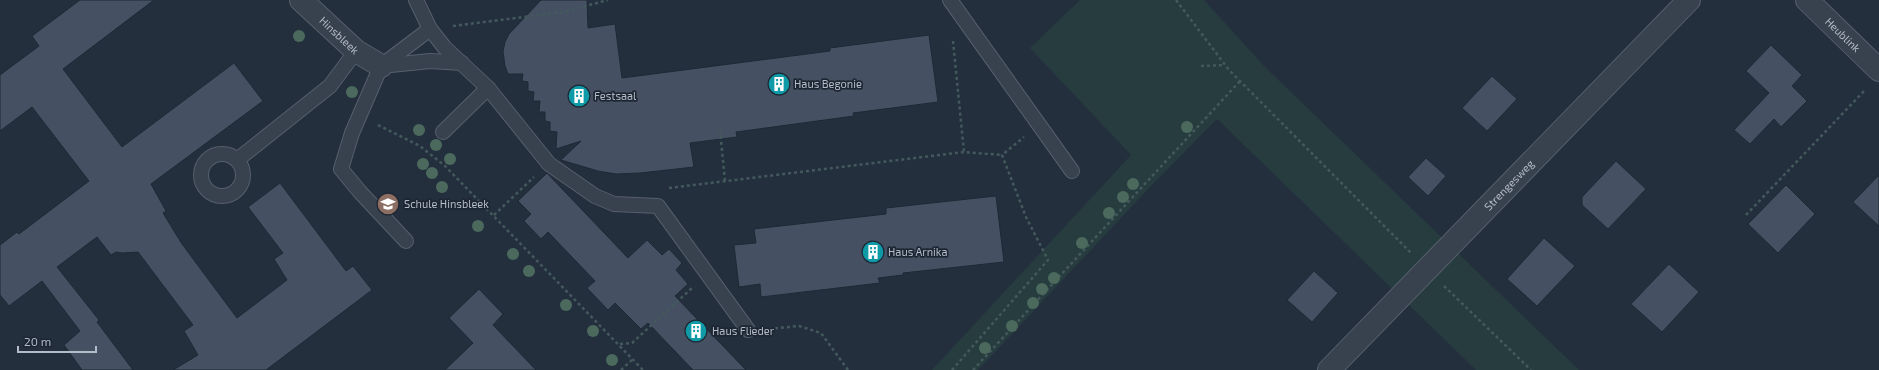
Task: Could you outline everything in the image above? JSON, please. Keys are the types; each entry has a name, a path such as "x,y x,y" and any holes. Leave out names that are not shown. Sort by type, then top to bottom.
{"street":[{"name":"Hinsbleek","path":"301,0 356,51 381,66"},
{"name":"Strengesweg","path":"1329,370 1689,0"},
{"name":"Heublink","path":"1807,0 1874,79"}],"lane":[{"path":"416,0 430,30 445,48 488,88 549,164 564,177 595,196 614,204 658,206 748,330"},
{"path":"950,0 1072,171"},
{"path":"406,241 360,192 341,169 352,133 381,66 430,30"},
{"path":"237,160 330,86 356,51"},
{"path":"381,66 430,61 462,63"},
{"path":"444,132 488,88"}],"path":[{"path":"430,30 563,12 608,0"},
{"path":"1176,0 1240,81 1427,270 1531,370"},
{"path":"952,36 964,152"},
{"path":"1201,66 1226,65"},
{"path":"1746,215 1874,79"},
{"path":"973,370 1240,81"},
{"path":"359,117 420,146 445,166 643,370"},
{"path":"658,206 661,189 964,152 1002,154 1040,125"},
{"path":"720,130 725,181"},
{"path":"952,370 1048,260 1026,217 1002,154"},
{"path":"494,215 549,164"},
{"path":"619,344 632,342 707,274"},
{"path":"748,330 799,326 821,333 848,370"},
{"path":"621,370 633,359"}],"green space":[{"path":"1080,0 1204,0 1265,67 1579,370 1476,370 1217,119 1151,186 978,370 932,370 1131,155 1030,48"}],"building":[{"path":"80,0 154,0 63,69 122,147 234,63 263,101 151,184 166,211 163,213 182,244 237,318 287,280 274,259 283,253 248,207 280,183 346,271 353,266 372,290 266,370 173,370 198,355 184,331 193,325 138,252 116,252 111,255 97,237 57,267 99,320 97,322 133,370 82,370 64,345 80,331 42,281 9,306 0,295 0,245 17,232 19,234 89,181 32,107 0,131 0,75 39,46 32,36"},
{"path":"541,0 587,0 588,28 615,24 622,78 830,51 830,48 929,35 938,102 853,113 854,116 736,132 737,137 690,143 694,167 616,174 598,171 561,160 581,141 556,149 557,132 550,131 550,122 545,121 545,112 539,112 540,101 533,101 534,92 528,91 528,82 522,81 523,74 508,74 505,66 503,51 509,34"},
{"path":"1771,45 1802,75 1792,86 1807,101 1781,127 1774,119 1750,144 1734,130 1769,93 1746,71"},
{"path":"1492,76 1517,99 1487,131 1462,108"},
{"path":"1426,158 1446,176 1428,196 1408,177"},
{"path":"1616,161 1646,189 1608,229 1582,205 1582,197"},
{"path":"547,173 628,258 647,240 662,255 669,249 682,263 676,270 688,284 675,296 746,370 693,370 648,323 641,329 615,303 608,310 587,288 595,281 548,232 541,239 524,221 531,214 518,201"},
{"path":"1879,175 1879,226 1853,202"},
{"path":"1786,185 1815,214 1778,253 1748,224"},
{"name":"Haus Arnika","path":"996,196 1004,262 903,273 903,275 878,278 880,283 761,297 760,284 739,287 734,245 756,243 754,229 886,214 886,208"},
{"path":"1544,238 1575,266 1537,306 1507,279"},
{"path":"1669,264 1699,292 1662,332 1631,304"},
{"path":"1314,271 1338,293 1312,322 1287,300"},
{"path":"479,289 503,314 493,325 536,370 445,370 473,343 449,318"}],"place":[{"name":"Haus Begonie","path":"779,84"},
{"name":"Festsaal","path":"579,96"},
{"name":"Schule Hinsbleek","path":"388,204"},
{"name":"Haus Arnika","path":"873,252"},
{"name":"Haus Flieder","path":"696,331"}]}
